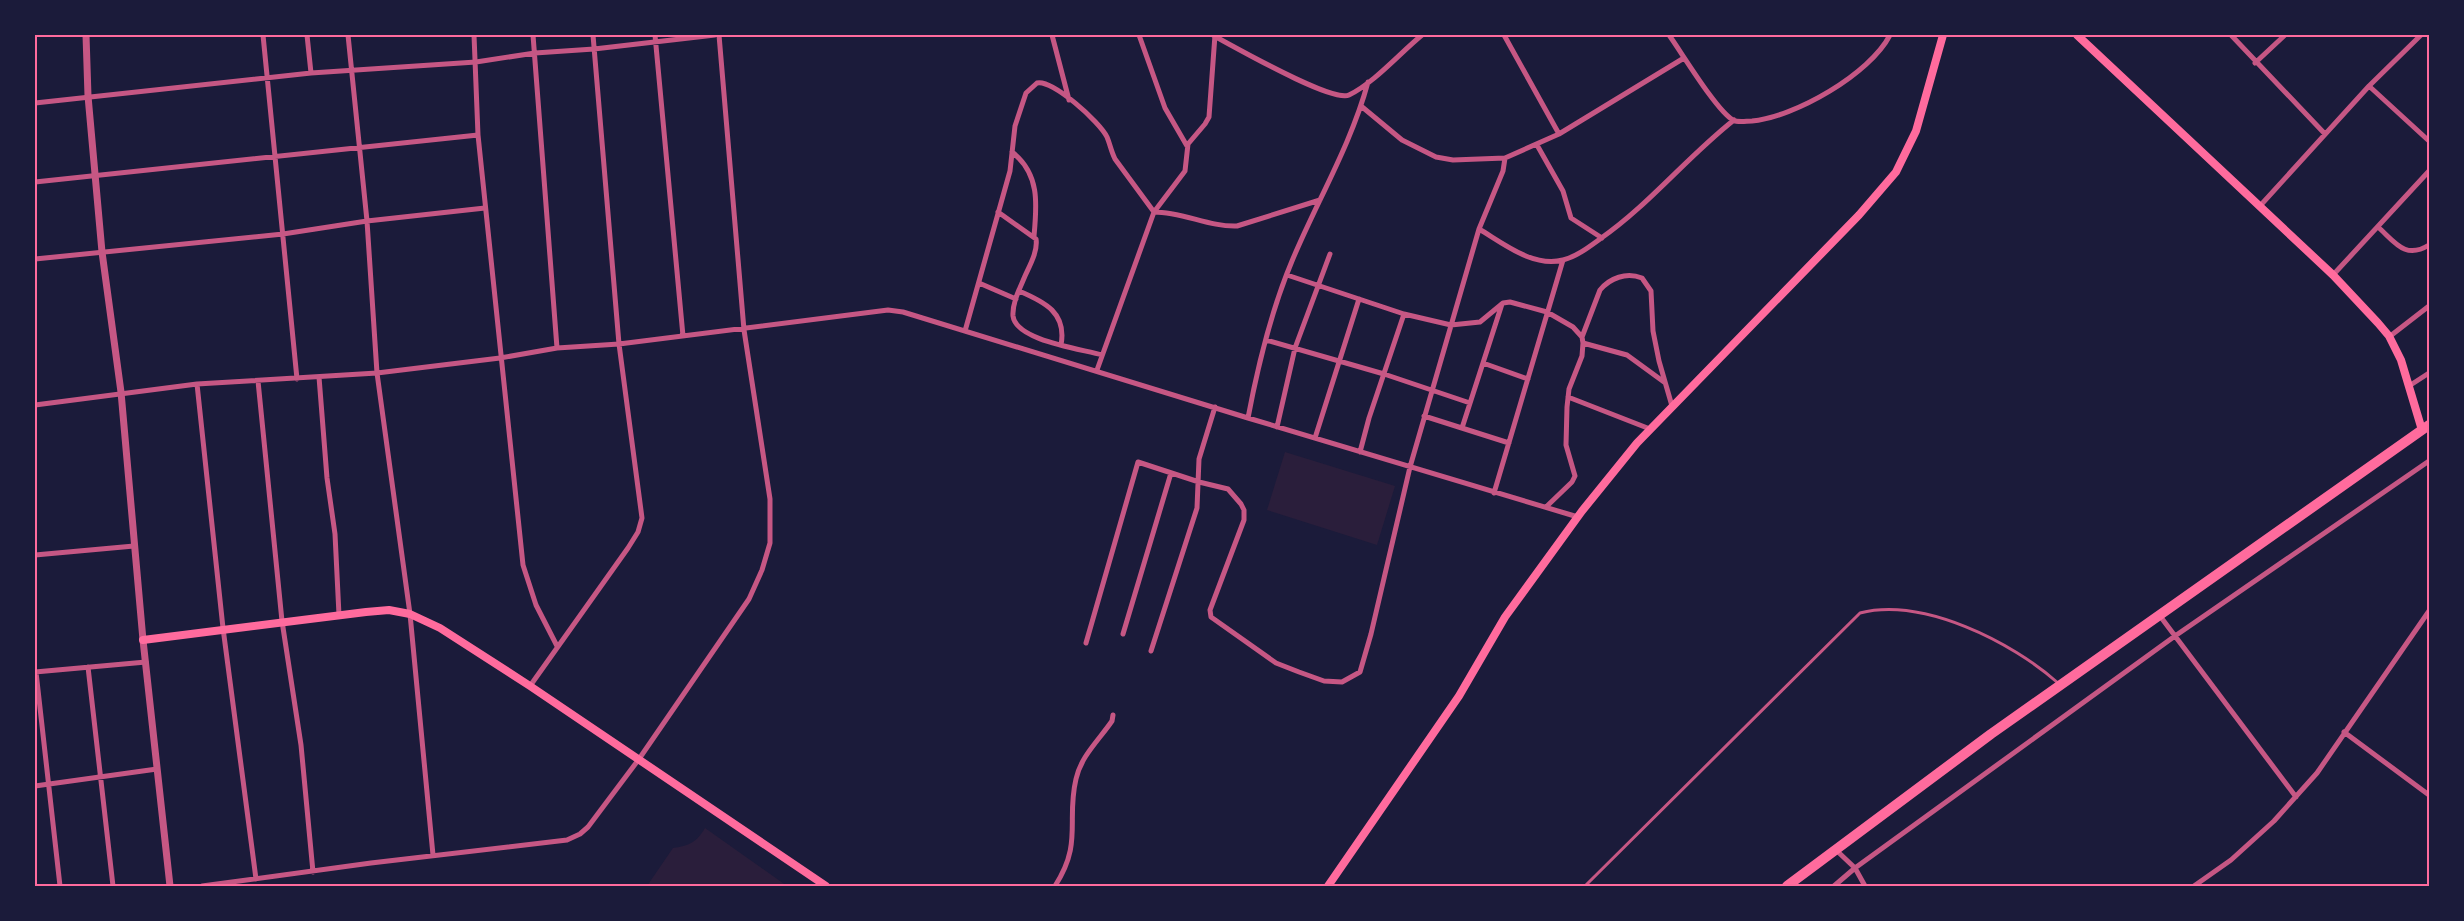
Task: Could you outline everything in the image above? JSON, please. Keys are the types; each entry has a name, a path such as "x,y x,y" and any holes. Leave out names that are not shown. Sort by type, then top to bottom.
{"highway":[{"path":"1787,886 1991,734 2425,428"}],"main road":[{"path":"1328,886 1459,696 1505,617 1578,517 1650,429 1852,222 1896,172 1916,131 1943,35"},
{"path":"2077,35 2334,275 2389,337 2401,360 2425,428"},
{"path":"143,640 223,628 389,610 410,614 440,628 530,686 826,886"}],"street":[{"path":"86,35 88,96 102,252 121,392 143,640 170,886"},
{"path":"263,35 297,379"},
{"path":"307,35 311,73"},
{"path":"348,35 350,70 367,221 377,373 410,614 433,855"},
{"path":"474,35 478,135 523,565 536,605 557,646"},
{"path":"533,35 557,348"},
{"path":"530,686 628,548 638,532 642,518 619,344 593,35"},
{"path":"35,103 266,77 476,62 535,52 594,49 655,38 717,35 744,330 770,499 770,543 762,570 749,599 639,759 580,834 567,840 433,855 202,886"},
{"path":"1052,35 1069,100"},
{"path":"1139,35 1165,108 1188,146"},
{"path":"1097,370 1154,212 1185,171 1188,146 1209,117 1214,36 1335,97 1348,96 1368,82 1422,35"},
{"path":"1504,35 1559,134"},
{"path":"1669,35 1721,107 1734,120"},
{"path":"1479,229 1529,257 1562,260 1585,249 1623,222 1712,138 1734,120 1758,120 1812,101 1837,86 1862,67 1879,51 1890,35"},
{"path":"2230,35 2325,134"},
{"path":"2255,62 2285,35"},
{"path":"2259,207 2369,86 2421,35"},
{"path":"655,38 683,336"},
{"path":"1361,106 1402,140 1436,157 1454,160 1506,158 1559,134 1684,58"},
{"path":"965,331 1010,171 1015,126 1026,93 1030,87 1042,82 1082,109 1103,131 1115,159 1154,212"},
{"path":"1248,418 1257,372 1287,275 1335,170 1361,106 1368,82"},
{"path":"2369,86 2429,141"},
{"path":"35,182 478,135"},
{"path":"1537,145 1563,191 1571,218 1602,238"},
{"path":"1012,152 1025,164 1032,177 1035,209 1034,236 1037,242 1016,299 1014,318 1020,329 1061,345 1102,356"},
{"path":"1086,643 1138,462 1199,482 1228,489 1237,498 1244,510 1244,520 1210,610 1211,617 1276,663 1324,681 1342,682 1360,672 1424,416 1479,229 1503,171 1506,158"},
{"path":"2334,275 2429,171"},
{"path":"1154,212 1167,212 1227,226 1237,226 1320,200"},
{"path":"35,259 283,234 367,221 485,208"},
{"path":"998,212 1034,236"},
{"path":"2378,227 2406,251 2418,251 2429,245"},
{"path":"1277,427 1295,348 1330,254"},
{"path":"1494,493 1562,260"},
{"path":"1287,275 1404,314 1451,325 1485,320 1503,303 1516,303 1547,312 1573,327 1583,340 1627,355 1664,382"},
{"path":"1546,507 1572,482 1575,476 1566,445 1568,397 1582,356 1583,340 1600,290 1604,285 1617,278 1631,276 1642,278 1651,291 1653,331 1664,382 1672,406"},
{"path":"979,283 1016,299"},
{"path":"1019,291 1039,300 1052,309 1063,331 1061,345"},
{"path":"1315,438 1359,299"},
{"path":"1462,428 1503,303"},
{"path":"2389,337 2429,306"},
{"path":"35,405 121,392 197,384 377,373 500,358 557,348 619,344 744,330 875,310 903,312 1578,517"},
{"path":"1360,452 1404,314"},
{"path":"1266,340 1339,360 1384,374 1431,392 1470,403"},
{"path":"1483,363 1528,379"},
{"path":"2409,386 2429,373"},
{"path":"319,377 327,478 335,534 339,615"},
{"path":"258,381 282,621 301,746 313,872"},
{"path":"197,384 223,628 256,879"},
{"path":"1568,397 1650,429"},
{"path":"1151,651 1197,508 1199,459 1214,407"},
{"path":"1424,416 1508,443"},
{"path":"1834,886 1854,868 2175,636 2429,461"},
{"path":"1123,634 1171,473"},
{"path":"35,555 134,546"},
{"path":"2194,886 2230,860 2274,821 2317,773 2429,611"},
{"path":"2160,616 2296,797"},
{"path":"60,886 35,672 146,662"},
{"path":"88,667 103,778 113,886"},
{"path":"1055,886 1064,870 1073,843 1075,781 1078,771 1086,754 1112,721 1113,714"},
{"path":"2344,732 2429,795"},
{"path":"35,786 157,769"},
{"path":"1836,849 1854,868 1866,886"}],"lane":[{"path":"1585,886 1860,613 1883,610 1910,612 1963,626 2007,645 2044,670 2060,685"}],"shaded area":[{"path":"1285,452 1395,486 1377,545 1267,510"},
{"path":"705,828 787,886 647,886 673,848 692,842 699,837"}]}
